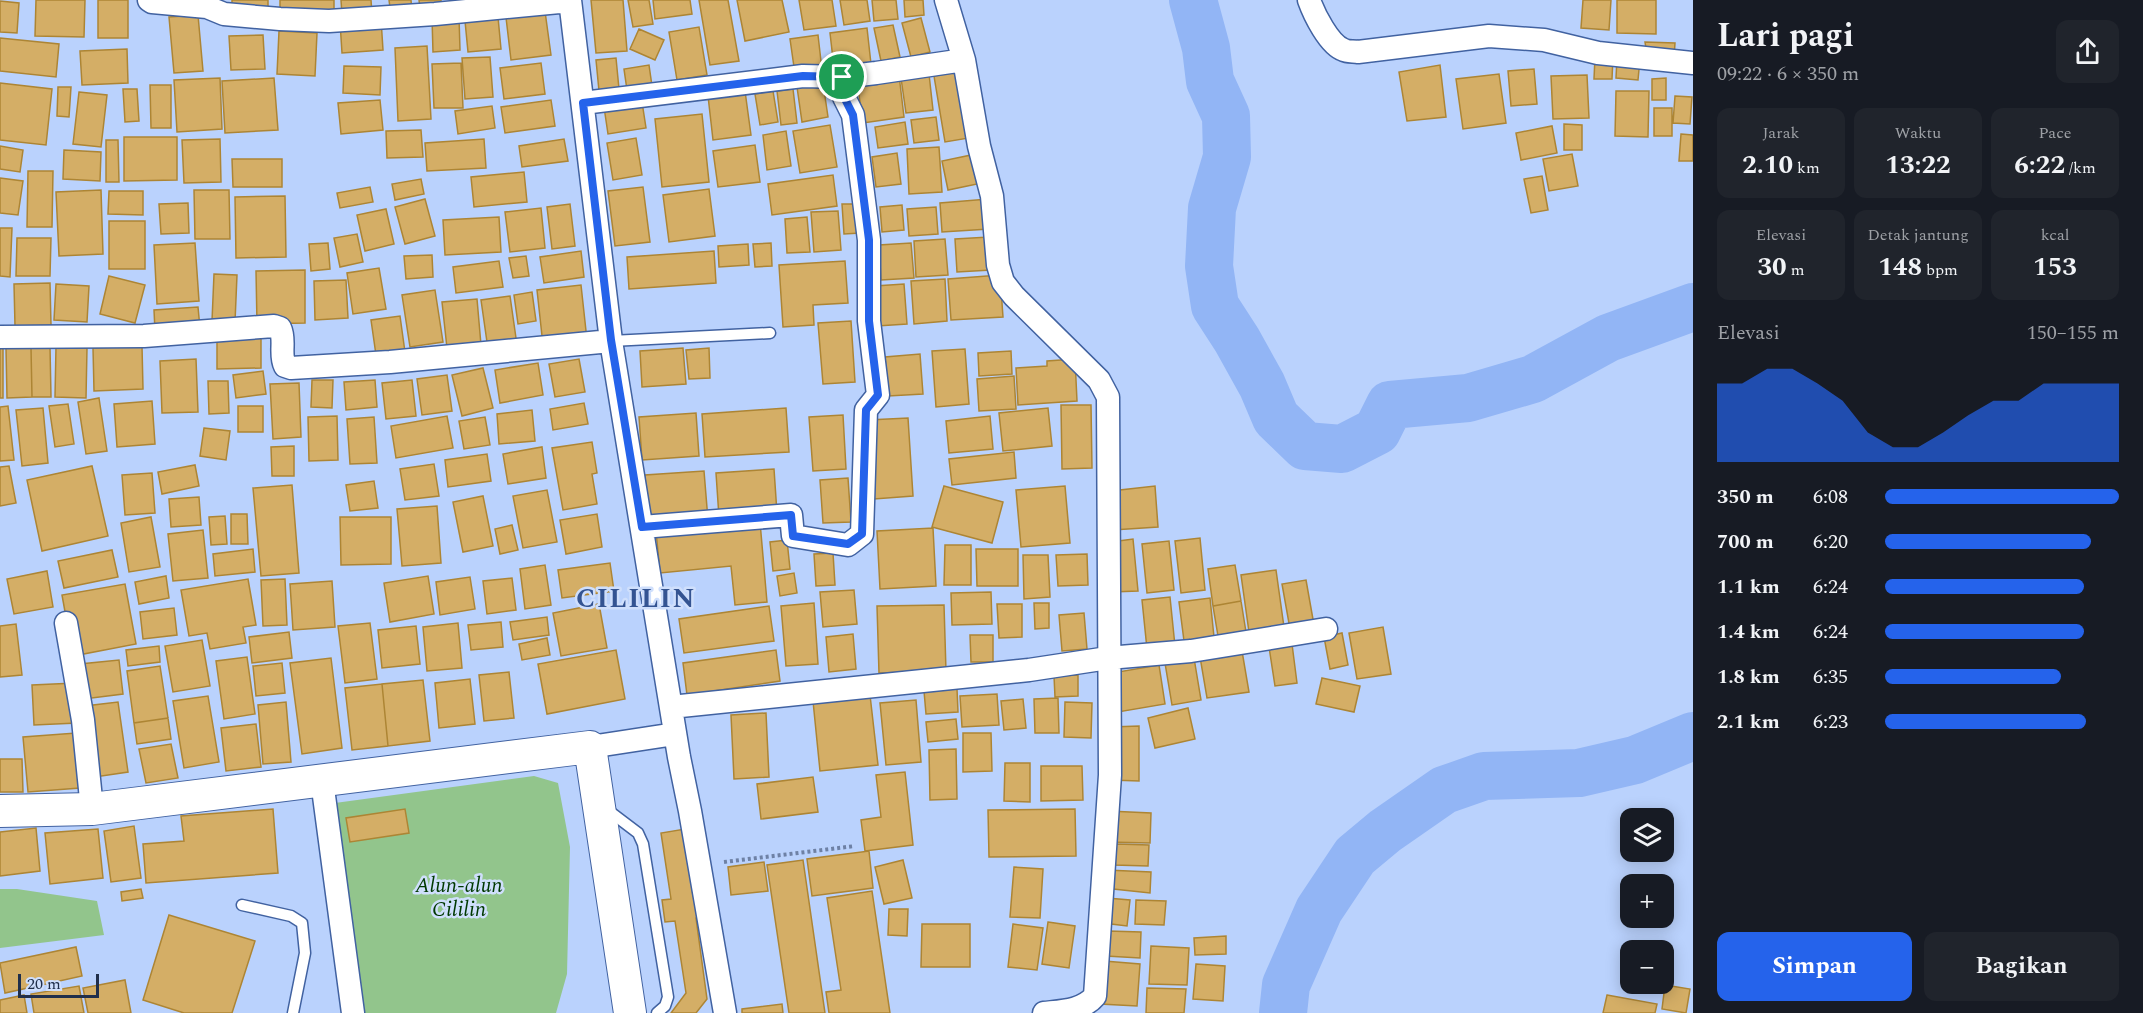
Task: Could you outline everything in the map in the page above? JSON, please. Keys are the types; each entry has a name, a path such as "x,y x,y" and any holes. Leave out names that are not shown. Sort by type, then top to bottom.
{"main road":[{"path":"0,811 92,809 590,747 630,1013"}],"street":[{"path":"149,0 152,3 207,7 224,14 329,21 435,14 570,0 611,340 670,707 725,1013"},
{"path":"946,0 964,60 979,146 994,209 998,265 1003,282 1014,296 1099,380 1108,397 1110,775 1095,996 1088,1004 1044,1013"},
{"path":"1309,0 1316,18 1342,50 1358,52 1489,36 1544,40 1598,53 1693,63"},
{"path":"583,103 803,76 842,77 964,60"},
{"path":"642,527 791,515 793,536 848,544 862,534 866,410 878,395 869,321 869,240 853,115 844,97 842,77"},
{"path":"0,337 144,336 274,326 280,328 283,333 282,361 285,366 291,368 390,362 611,340"},
{"path":"66,623 83,720 92,809"},
{"path":"670,707 1029,670 1108,658 1191,651 1326,629"},
{"path":"590,747 675,734"},
{"path":"322,781 352,1013"}],"lane":[{"path":"611,340 770,333"},
{"path":"599,804 638,833 643,844 668,997 665,1006 657,1013"},
{"path":"242,905 291,916 302,923 305,953 293,1013"}],"path":[{"path":"699,865 855,846"}],"green space":[{"name":"Alun-alun Cililin","path":"534,776 558,783 570,847 567,974 556,1013 363,1013 335,803"},
{"path":"0,889 17,889 97,901 104,935 0,948"}],"building":[{"path":"36,0 85,0 84,37 35,36"},
{"path":"98,0 128,0 128,38 98,38"},
{"path":"232,0 268,0 268,12 232,13"},
{"path":"280,0 334,0 334,17 280,17"},
{"path":"341,0 371,0 372,14 342,15"},
{"path":"389,0 411,0 412,12 391,15"},
{"path":"419,0 441,0 441,5 420,8"},
{"path":"591,0 623,0 627,51 596,53"},
{"path":"628,0 649,0 653,24 633,27"},
{"path":"653,0 690,0 692,14 655,19"},
{"path":"699,0 728,0 739,61 710,65"},
{"path":"737,0 782,0 789,32 745,41"},
{"path":"799,0 832,0 836,26 804,30"},
{"path":"840,0 867,0 870,21 844,25"},
{"path":"872,0 896,0 898,19 874,21"},
{"path":"904,0 923,0 924,15 905,17"},
{"path":"1583,0 1611,0 1609,30 1581,28"},
{"path":"1617,0 1656,0 1656,34 1617,33"},
{"path":"0,1 19,3 17,33 0,32"},
{"path":"544,4 551,55 511,60 505,9"},
{"path":"198,15 203,71 174,73 169,17"},
{"path":"459,17 460,50 433,52 432,18"},
{"path":"498,17 501,49 468,52 465,21"},
{"path":"921,18 930,52 911,57 902,23"},
{"path":"381,19 383,50 342,53 340,22"},
{"path":"893,25 900,57 881,61 874,28"},
{"path":"699,27 707,75 677,80 669,32"},
{"path":"867,28 871,64 834,68 830,33"},
{"path":"639,29 664,40 655,60 630,49"},
{"path":"279,31 317,33 315,76 277,74"},
{"path":"263,35 265,69 231,70 229,36"},
{"path":"818,35 822,70 795,74 790,39"},
{"path":"0,38 59,44 56,77 0,71"},
{"path":"1645,42 1675,43 1674,58 1647,55"},
{"path":"427,46 431,119 398,121 395,48"},
{"path":"127,49 128,83 82,85 80,51"},
{"path":"490,57 493,97 465,99 462,58"},
{"path":"1595,57 1613,57 1612,79 1594,79"},
{"path":"616,58 619,89 599,91 596,60"},
{"path":"1617,58 1640,59 1638,80 1616,78"},
{"path":"461,63 463,108 434,108 432,64"},
{"path":"541,63 545,94 504,99 500,68"},
{"path":"649,65 652,86 627,90 624,69"},
{"path":"1440,65 1446,117 1407,121 1399,72"},
{"path":"344,66 381,67 380,95 343,93"},
{"path":"1534,69 1537,104 1511,106 1508,71"},
{"path":"963,71 975,137 945,142 934,76"},
{"path":"929,74 933,110 906,113 901,78"},
{"path":"1499,74 1506,123 1463,129 1456,79"},
{"path":"899,75 904,117 863,123 857,81"},
{"path":"1587,75 1589,118 1553,119 1551,76"},
{"path":"220,78 222,129 177,132 174,80"},
{"path":"274,78 278,130 225,133 222,81"},
{"path":"1666,78 1666,100 1652,100 1652,79"},
{"path":"0,83 52,89 46,145 0,140"},
{"path":"823,83 828,117 802,122 797,87"},
{"path":"150,85 171,85 171,128 151,128"},
{"path":"58,87 71,87 69,117 57,116"},
{"path":"123,89 137,89 139,121 125,122"},
{"path":"793,89 797,123 781,125 777,91"},
{"path":"745,91 751,135 713,140 708,96"},
{"path":"773,91 778,122 760,125 755,94"},
{"path":"1616,91 1649,91 1648,137 1615,136"},
{"path":"79,92 107,95 101,147 73,144"},
{"path":"1675,96 1692,97 1690,124 1673,123"},
{"path":"380,100 383,130 341,134 338,103"},
{"path":"551,100 555,126 505,133 501,107"},
{"path":"642,102 646,128 608,134 604,107"},
{"path":"492,106 495,128 458,134 455,111"},
{"path":"1654,108 1672,108 1672,136 1654,136"},
{"path":"702,114 709,182 662,187 655,119"},
{"path":"936,117 939,140 914,143 911,120"},
{"path":"905,122 908,144 878,148 875,127"},
{"path":"1564,124 1582,125 1582,150 1564,150"},
{"path":"830,125 837,167 800,173 793,131"},
{"path":"1552,126 1557,153 1521,160 1516,133"},
{"path":"421,130 423,157 387,158 386,131"},
{"path":"786,131 791,166 767,170 763,135"},
{"path":"1681,134 1693,135 1693,161 1679,161"},
{"path":"124,137 177,137 177,180 124,181"},
{"path":"636,138 642,175 613,180 607,143"},
{"path":"220,139 221,182 184,183 182,140"},
{"path":"484,139 486,168 427,171 425,143"},
{"path":"564,139 568,161 522,167 519,146"},
{"path":"106,140 118,140 119,182 106,182"},
{"path":"755,145 760,182 718,187 713,151"},
{"path":"0,146 23,150 20,172 0,169"},
{"path":"939,147 942,192 909,194 907,149"},
{"path":"64,150 101,152 100,181 63,179"},
{"path":"897,153 901,184 876,187 872,157"},
{"path":"976,154 982,183 948,190 942,161"},
{"path":"1572,154 1578,186 1549,191 1543,159"},
{"path":"232,159 282,159 282,187 233,187"},
{"path":"28,171 53,171 52,227 27,227"},
{"path":"524,172 527,202 474,207 471,177"},
{"path":"833,175 837,206 772,215 768,184"},
{"path":"1542,176 1548,210 1531,213 1524,179"},
{"path":"0,178 23,181 18,215 0,213"},
{"path":"421,179 424,194 395,200 392,184"},
{"path":"370,187 373,202 340,208 337,193"},
{"path":"643,187 650,242 615,246 608,191"},
{"path":"709,189 715,236 669,242 663,195"},
{"path":"101,190 103,254 59,256 56,192"},
{"path":"194,190 229,190 230,239 195,239"},
{"path":"109,191 143,191 143,215 108,214"},
{"path":"285,196 286,257 236,258 235,197"},
{"path":"425,199 435,236 405,244 395,207"},
{"path":"988,199 989,229 942,232 940,203"},
{"path":"188,203 189,233 161,234 159,204"},
{"path":"570,204 575,246 552,249 547,207"},
{"path":"842,204 858,204 860,233 844,234"},
{"path":"902,205 904,230 882,232 880,207"},
{"path":"936,207 938,234 909,236 907,209"},
{"path":"541,208 545,248 510,252 505,212"},
{"path":"386,209 394,244 365,251 357,215"},
{"path":"838,211 841,250 814,252 811,212"},
{"path":"499,217 501,252 445,255 443,220"},
{"path":"807,217 810,252 787,253 785,219"},
{"path":"109,221 145,221 145,269 109,269"},
{"path":"0,228 12,228 10,277 0,276"},
{"path":"357,234 363,262 340,267 334,238"},
{"path":"989,237 991,270 957,272 955,239"},
{"path":"17,238 51,238 50,276 16,276"},
{"path":"945,239 948,275 916,277 914,241"},
{"path":"195,243 199,301 157,304 154,245"},
{"path":"328,243 330,269 311,271 309,244"},
{"path":"771,243 772,266 755,267 753,244"},
{"path":"911,243 914,278 881,280 879,245"},
{"path":"748,244 749,265 719,267 718,246"},
{"path":"581,251 584,277 544,283 540,257"},
{"path":"714,251 716,283 629,289 627,257"},
{"path":"432,255 433,277 406,279 404,256"},
{"path":"526,256 529,276 513,278 509,258"},
{"path":"499,261 503,287 456,293 453,267"},
{"path":"845,261 848,303 813,305 814,325 783,327 779,265"},
{"path":"379,268 386,309 353,314 347,273"},
{"path":"305,270 305,323 257,324 256,271"},
{"path":"214,274 237,275 235,322 212,321"},
{"path":"1000,275 1003,317 951,320 948,279"},
{"path":"109,276 145,285 135,323 100,314"},
{"path":"945,279 947,321 914,324 911,281"},
{"path":"346,280 348,318 315,320 314,281"},
{"path":"50,283 51,325 15,326 14,284"},
{"path":"56,284 89,286 87,322 54,320"},
{"path":"904,284 907,324 877,326 875,286"},
{"path":"581,285 587,340 543,345 537,290"},
{"path":"435,290 443,342 410,347 402,295"},
{"path":"532,292 536,321 518,324 514,295"},
{"path":"510,296 517,345 488,349 481,300"},
{"path":"477,299 481,345 447,348 442,302"},
{"path":"198,307 200,328 155,331 154,310"},
{"path":"400,316 405,352 376,355 371,320"},
{"path":"851,321 855,382 823,384 818,323"},
{"path":"261,335 261,368 217,369 217,336"},
{"path":"0,344 3,344 3,398 0,398"},
{"path":"142,346 143,389 94,391 93,348"},
{"path":"50,347 51,397 32,397 31,348"},
{"path":"56,347 87,348 86,398 55,397"},
{"path":"6,348 31,348 32,397 7,398"},
{"path":"683,348 686,384 642,387 640,351"},
{"path":"709,348 710,378 689,379 686,350"},
{"path":"965,349 969,404 936,407 932,351"},
{"path":"1011,351 1012,374 979,376 978,353"},
{"path":"920,354 923,394 888,396 885,357"},
{"path":"196,359 198,412 162,413 160,361"},
{"path":"579,359 585,392 555,397 549,364"},
{"path":"1075,359 1077,401 1018,405 1016,368 1047,366 1047,361"},
{"path":"538,363 543,395 500,403 495,370"},
{"path":"483,368 493,408 462,416 452,375"},
{"path":"263,371 266,394 236,398 233,375"},
{"path":"447,375 452,411 422,415 417,379"},
{"path":"1014,376 1016,409 979,411 977,379"},
{"path":"312,380 333,380 332,408 311,407"},
{"path":"375,380 377,407 346,410 344,382"},
{"path":"412,380 416,416 386,419 382,383"},
{"path":"208,381 228,381 229,413 209,414"},
{"path":"299,383 301,437 273,439 270,384"},
{"path":"99,398 107,451 86,454 78,402"},
{"path":"152,401 155,444 117,447 114,404"},
{"path":"584,403 588,424 553,430 550,409"},
{"path":"68,404 74,444 55,447 49,406"},
{"path":"1061,405 1091,405 1092,468 1062,469"},
{"path":"8,406 14,460 0,461 0,407"},
{"path":"238,406 263,406 263,432 238,432"},
{"path":"43,408 48,463 22,466 16,410"},
{"path":"786,408 789,452 705,457 702,414"},
{"path":"1048,408 1052,446 1003,451 999,413"},
{"path":"532,410 535,441 499,444 497,414"},
{"path":"696,413 699,456 642,460 639,417"},
{"path":"843,415 846,469 813,471 809,417"},
{"path":"337,416 338,460 309,461 308,417"},
{"path":"447,416 453,448 396,458 391,426"},
{"path":"990,416 993,449 949,453 946,421"},
{"path":"374,417 377,463 350,464 347,419"},
{"path":"485,417 490,445 464,449 459,421"},
{"path":"908,418 913,496 874,499 868,420"},
{"path":"204,428 230,431 226,460 200,456"},
{"path":"592,442 597,473 592,474 597,504 563,510 552,448"},
{"path":"294,446 294,476 272,476 271,447"},
{"path":"542,447 546,478 508,484 503,454"},
{"path":"1014,452 1016,478 952,485 949,459"},
{"path":"487,454 491,481 448,487 445,460"},
{"path":"434,464 439,496 405,500 400,469"},
{"path":"195,465 199,486 162,494 158,472"},
{"path":"9,466 16,503 0,506 0,467"},
{"path":"92,466 108,536 42,551 27,480"},
{"path":"774,469 777,513 719,517 716,473"},
{"path":"704,471 708,520 648,523 645,475"},
{"path":"152,473 155,513 125,515 122,475"},
{"path":"848,478 851,522 823,523 820,480"},
{"path":"374,481 378,508 350,511 346,485"},
{"path":"292,485 299,573 261,576 253,488"},
{"path":"944,486 1003,502 992,543 932,527"},
{"path":"1065,486 1070,543 1021,547 1016,490"},
{"path":"1155,486 1158,527 1113,530 1111,491"},
{"path":"547,490 557,542 523,548 513,496"},
{"path":"483,496 493,546 463,552 453,502"},
{"path":"199,497 201,525 171,527 169,499"},
{"path":"437,506 441,563 402,566 397,509"},
{"path":"231,514 247,514 248,544 231,544"},
{"path":"597,514 602,547 566,554 560,520"},
{"path":"225,516 227,544 211,545 209,517"},
{"path":"151,517 160,567 129,572 121,523"},
{"path":"340,517 391,517 391,564 341,565"},
{"path":"760,522 767,602 735,605 731,566 660,573 656,531"},
{"path":"512,525 518,550 500,554 495,529"},
{"path":"933,528 936,586 880,589 877,531"},
{"path":"203,530 208,578 173,581 168,534"},
{"path":"1200,538 1205,590 1181,593 1175,541"},
{"path":"1133,539 1138,591 1112,592 1111,542"},
{"path":"787,540 790,569 773,571 770,542"},
{"path":"1169,541 1174,590 1147,593 1142,544"},
{"path":"945,545 971,545 971,585 944,585"},
{"path":"253,549 255,572 215,576 213,554"},
{"path":"976,549 1018,549 1018,586 977,586"},
{"path":"112,550 118,577 64,588 58,561"},
{"path":"833,553 835,585 816,586 814,554"},
{"path":"1087,554 1088,585 1058,586 1056,555"},
{"path":"1023,555 1048,555 1050,597 1024,599"},
{"path":"610,563 614,591 562,598 558,570"},
{"path":"545,565 551,605 525,609 520,569"},
{"path":"1235,565 1241,601 1213,606 1208,569"},
{"path":"1276,570 1284,627 1249,632 1241,575"},
{"path":"47,571 53,607 14,614 7,579"},
{"path":"794,573 797,593 780,596 777,576"},
{"path":"166,576 169,598 139,604 135,582"},
{"path":"428,576 434,614 390,622 384,583"},
{"path":"470,577 475,609 440,615 436,582"},
{"path":"512,578 516,610 487,614 483,581"},
{"path":"248,579 256,625 243,627 246,643 210,649 207,633 189,636 181,590"},
{"path":"285,579 287,625 263,626 261,580"},
{"path":"1306,580 1314,625 1290,629 1282,584"},
{"path":"332,581 335,627 293,630 290,584"},
{"path":"125,584 136,644 73,656 62,595"},
{"path":"854,590 857,624 823,627 820,592"},
{"path":"991,592 992,624 952,625 951,593"},
{"path":"1170,597 1175,646 1147,649 1142,600"},
{"path":"1210,598 1214,637 1184,641 1179,602"},
{"path":"1241,601 1246,632 1218,636 1213,606"},
{"path":"814,603 818,664 786,666 781,606"},
{"path":"1034,603 1049,603 1049,628 1035,629"},
{"path":"599,604 607,648 561,656 553,613"},
{"path":"997,604 1022,604 1022,637 999,638"},
{"path":"944,605 946,671 879,673 877,606"},
{"path":"769,606 774,641 684,653 679,619"},
{"path":"174,608 177,635 143,639 140,612"},
{"path":"1084,613 1087,649 1062,651 1059,615"},
{"path":"547,617 549,635 513,640 510,622"},
{"path":"501,622 503,647 471,650 468,625"},
{"path":"370,623 377,679 345,683 338,626"},
{"path":"458,623 462,668 427,671 423,627"},
{"path":"16,624 22,675 0,677 0,626"},
{"path":"416,626 420,664 382,668 378,630"},
{"path":"1383,627 1391,674 1357,679 1349,633"},
{"path":"289,632 292,658 252,663 249,637"},
{"path":"1342,633 1348,665 1330,669 1324,637"},
{"path":"853,634 856,669 829,672 826,637"},
{"path":"970,635 993,635 993,662 971,662"},
{"path":"547,638 550,655 522,660 519,644"},
{"path":"202,640 210,686 173,692 165,646"},
{"path":"1292,644 1297,683 1275,686 1269,647"},
{"path":"159,646 160,662 128,666 126,650"},
{"path":"616,650 625,699 547,714 538,664"},
{"path":"776,650 780,681 687,695 683,663"},
{"path":"1242,651 1249,692 1207,698 1200,657"},
{"path":"247,657 255,714 224,719 216,661"},
{"path":"331,658 342,748 302,754 290,663"},
{"path":"1194,658 1201,700 1172,705 1165,663"},
{"path":"119,660 123,694 84,699 80,664"},
{"path":"282,663 285,693 256,696 253,666"},
{"path":"1159,665 1165,704 1118,712 1112,673"},
{"path":"160,666 168,718 134,723 127,671"},
{"path":"509,672 514,718 484,721 479,675"},
{"path":"1078,675 1078,696 1055,697 1054,676"},
{"path":"1322,678 1360,686 1354,712 1316,704"},
{"path":"470,679 475,724 439,728 435,683"},
{"path":"423,680 430,741 388,746 382,684"},
{"path":"75,683 77,723 34,725 32,685"},
{"path":"382,684 388,746 352,750 345,688"},
{"path":"957,689 958,712 926,714 924,691"},
{"path":"997,694 999,725 962,727 960,696"},
{"path":"870,695 878,765 820,771 813,701"},
{"path":"208,696 219,762 184,768 173,701"},
{"path":"1058,698 1059,733 1035,733 1034,699"},
{"path":"1023,699 1026,728 1004,730 1001,701"},
{"path":"916,700 921,762 886,765 880,703"},
{"path":"118,702 128,772 95,777 85,706"},
{"path":"286,702 291,762 263,764 258,705"},
{"path":"1065,702 1092,703 1091,738 1064,737"},
{"path":"1188,708 1195,739 1155,748 1148,718"},
{"path":"766,713 769,777 734,779 731,715"},
{"path":"168,718 171,739 137,744 134,723"},
{"path":"956,719 958,739 928,742 926,722"},
{"path":"256,724 261,767 226,771 221,728"},
{"path":"1139,726 1139,781 1111,780 1111,727"},
{"path":"76,733 80,788 28,792 23,737"},
{"path":"963,733 991,733 992,771 963,772"},
{"path":"171,744 178,778 146,783 139,749"},
{"path":"956,749 957,799 930,800 929,750"},
{"path":"0,759 22,759 23,792 0,792"},
{"path":"1005,763 1030,763 1030,802 1004,801"},
{"path":"1041,766 1082,766 1083,800 1041,801"},
{"path":"905,772 913,845 865,851 861,820 881,817 876,775"},
{"path":"813,777 818,812 761,819 757,784"},
{"path":"273,809 278,873 146,883 143,844 184,841 181,816"},
{"path":"405,809 409,833 350,842 346,818"},
{"path":"1075,809 1076,856 989,857 988,810"},
{"path":"1108,811 1151,813 1150,843 1107,842"},
{"path":"134,826 141,878 111,882 104,831"},
{"path":"36,828 40,871 0,876 0,832"},
{"path":"98,829 103,878 50,884 45,833"},
{"path":"685,829 693,896 700,895 702,917 696,918 707,999 696,1013 671,1013 686,993 675,921 665,922 662,900 671,899 661,833"},
{"path":"1116,844 1149,845 1148,866 1114,865"},
{"path":"869,851 873,888 812,896 807,859"},
{"path":"803,860 825,1013 789,1013 767,865"},
{"path":"903,860 912,898 884,904 875,867"},
{"path":"764,862 768,891 731,895 728,867"},
{"path":"1014,867 1043,869 1040,918 1010,917"},
{"path":"1106,870 1151,872 1150,893 1104,888"},
{"path":"141,889 143,898 122,901 121,892"},
{"path":"872,891 890,1013 829,1013 826,992 841,990 827,898"},
{"path":"1107,898 1130,900 1127,926 1103,923"},
{"path":"1136,900 1166,901 1164,925 1135,924"},
{"path":"889,909 908,909 907,936 888,935"},
{"path":"169,915 255,941 232,1013 184,1013 143,1000"},
{"path":"1048,922 1075,926 1069,968 1042,964"},
{"path":"922,924 970,924 970,967 921,967"},
{"path":"1013,924 1043,928 1037,970 1008,967"},
{"path":"1108,931 1141,932 1140,958 1106,956"},
{"path":"1226,936 1226,954 1195,955 1194,938"},
{"path":"1151,946 1189,948 1187,985 1149,984"},
{"path":"76,947 82,976 5,993 0,963"},
{"path":"1104,961 1140,964 1137,1006 1100,1004"},
{"path":"1196,964 1225,966 1223,1001 1193,999"},
{"path":"125,980 131,1013 88,1013 83,988"},
{"path":"79,986 84,1013 34,1013 31,994"},
{"path":"1674,986 1690,989 1686,1013 1662,1009 1664,994 1674,994"},
{"path":"1147,988 1186,989 1184,1013 1146,1013"},
{"path":"24,995 27,1013 0,1013 0,1000"},
{"path":"1607,995 1657,1004 1655,1013 1603,1013"},
{"path":"782,1004 783,1013 742,1013 742,1009"}],"waterway":[{"path":"1193,0 1206,48 1210,81 1226,116 1227,157 1212,208 1209,266 1215,306 1262,385 1276,418 1305,446 1342,449 1377,431 1390,405 1468,398 1533,379 1608,338 1693,307"},
{"path":"1283,1013 1286,985 1319,910 1355,856 1385,831 1444,790 1484,776 1579,773 1635,760 1693,736"}],"district":[{"name":"CILILIN","path":"636,598"}],"route":[{"path":"803,76 842,77 844,97 853,115 869,240 869,321 878,395 866,410 862,534 848,544 793,536 791,515 642,527 611,340 583,103 803,76"}]}
